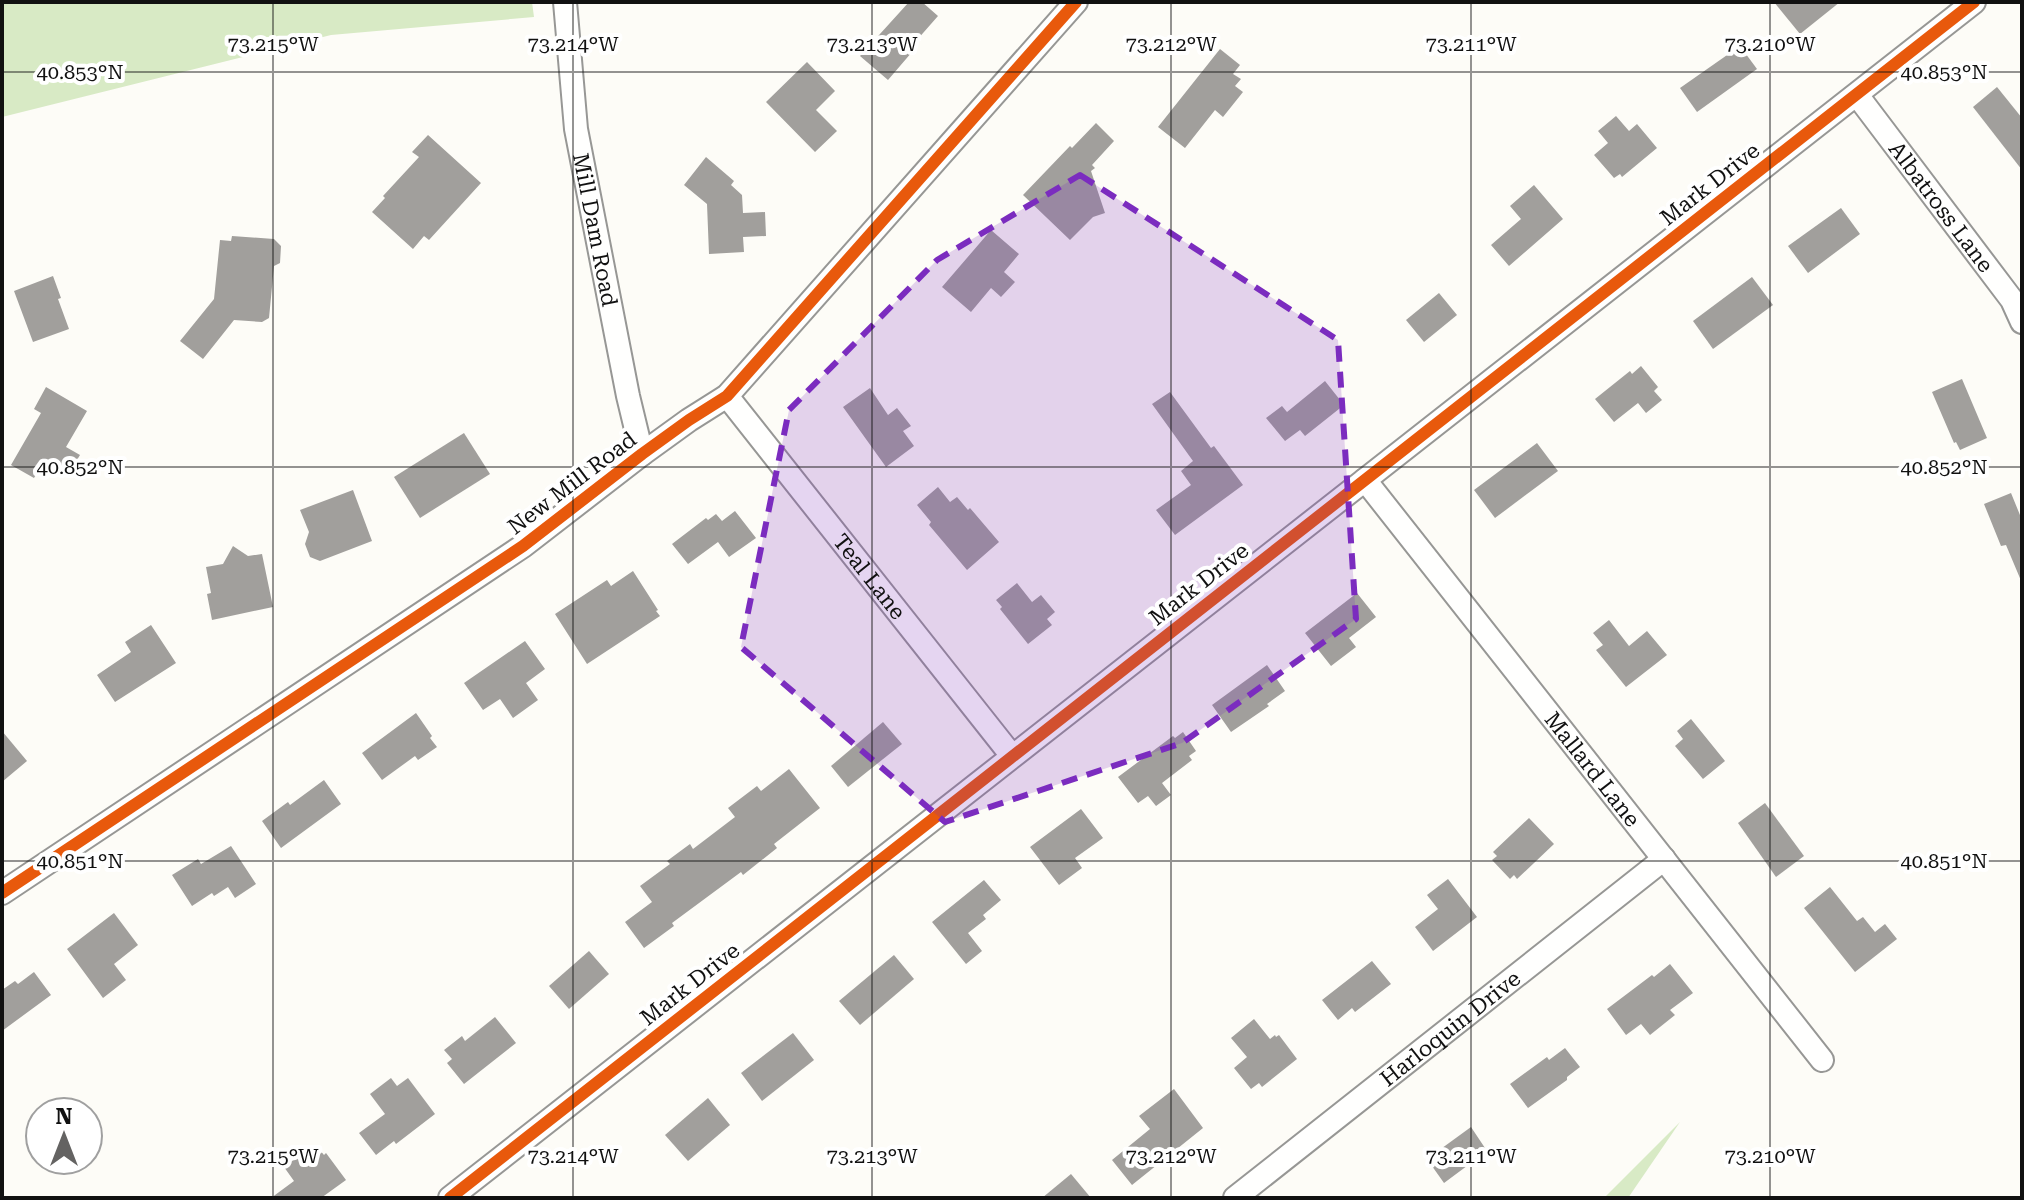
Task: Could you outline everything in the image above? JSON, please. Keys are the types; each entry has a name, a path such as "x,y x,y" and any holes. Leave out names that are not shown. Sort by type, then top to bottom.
{"street":[{"name":"Mill Dam Road","path":"565,2 576,129 625,383 642,454"},
{"name":"New Mill Road","path":"2,893 523,546 642,454 727,396 1076,2"},
{"name":"Mark Drive","path":"450,1198 1974,2"},
{"name":"Albatross Lane","path":"1857,95 2012,300 2022,322"},
{"name":"Teal Lane","path":"727,396 1012,756"},
{"name":"Mallard Lane","path":"1365,480 1822,1060"},
{"name":"Harloquin Drive","path":"1235,1198 1664,859"}],"highlighted area":[{"path":"1080,175 1338,340 1356,619 1182,743 945,822 741,647 789,410 937,260"}],"green space":[{"path":"2,2 532,2 534,17 331,35 2,117"},
{"path":"1680,1122 1628,1198 1604,1198"}],"building":[{"path":"909,2 922,2 938,16 909,49 912,52 888,80 860,56"},
{"path":"1774,2 1840,2 1800,34"},
{"path":"1740,46 1757,69 1697,112 1680,88"},
{"path":"1220,49 1240,65 1233,74 1241,79 1235,86 1243,92 1223,117 1215,110 1185,148 1158,127"},
{"path":"807,62 835,91 816,110 837,131 815,152 766,102"},
{"path":"1997,87 2022,118 2022,170 1973,107"},
{"path":"1616,116 1629,131 1637,124 1657,148 1622,177 1620,174 1614,178 1594,155 1608,143 1598,131"},
{"path":"1096,123 1114,141 1092,165 1095,168 1091,171 1105,213 1093,217 1070,240 1023,195"},
{"path":"428,135 481,183 429,240 424,236 413,249 372,212 419,157 412,152"},
{"path":"706,157 734,181 731,185 742,195 743,213 765,212 766,236 743,237 744,252 709,254 707,204 684,185"},
{"path":"1534,185 1563,219 1509,266 1491,245 1521,219 1510,206"},
{"path":"1841,208 1860,234 1808,273 1788,246"},
{"path":"991,230 1019,254 1004,272 1015,282 1001,297 991,288 971,312 942,287"},
{"path":"232,236 274,239 281,246 280,263 274,266 269,318 262,322 234,320 203,359 180,341 214,299 220,240 231,241"},
{"path":"53,276 69,329 33,342 14,291"},
{"path":"1752,277 1773,305 1713,349 1693,321"},
{"path":"1439,293 1457,315 1424,342 1406,320"},
{"path":"1641,366 1658,387 1654,391 1662,400 1646,413 1638,403 1614,422 1595,399"},
{"path":"1962,379 1987,438 1960,450 1932,392"},
{"path":"1325,381 1344,405 1305,436 1300,430 1285,441 1266,418 1282,406 1287,412"},
{"path":"46,387 87,411 66,447 80,455 69,473 45,459 34,478 11,465 41,413 34,409"},
{"path":"870,388 888,415 897,408 911,426 903,431 914,446 886,467 843,407"},
{"path":"1170,392 1243,485 1175,535 1156,510 1191,485 1181,471 1193,461 1152,404"},
{"path":"464,433 490,474 420,518 394,477"},
{"path":"1537,443 1558,471 1495,518 1474,490"},
{"path":"938,487 950,502 957,497 968,510 970,508 999,542 967,570 929,525 931,522 917,505"},
{"path":"353,490 372,541 320,561 310,557 305,544 309,532 300,510"},
{"path":"2011,493 2022,520 2022,583 2006,545 2001,546 1984,504"},
{"path":"735,511 756,538 729,557 718,542 688,564 672,544 706,518 708,520 716,514 722,521"},
{"path":"233,546 248,556 262,554 273,607 212,620 206,567 223,564"},
{"path":"633,571 660,616 587,664 555,614 607,580 611,586"},
{"path":"1017,583 1032,602 1041,595 1055,612 1047,619 1052,625 1028,644 996,600"},
{"path":"1357,593 1376,617 1349,638 1356,647 1331,666 1305,633"},
{"path":"1609,620 1629,646 1647,631 1667,655 1626,687 1596,650 1603,645 1593,633"},
{"path":"151,625 176,663 115,702 97,675 131,652 125,642"},
{"path":"525,641 545,669 526,683 538,700 513,718 500,699 483,710 464,683"},
{"path":"1267,665 1285,691 1231,732 1212,705"},
{"path":"416,713 437,747 418,760 415,756 382,780 362,753"},
{"path":"1691,719 1725,761 1703,779 1675,746 1683,739 1677,731"},
{"path":"883,722 902,744 848,787 831,766"},
{"path":"2,731 27,761 2,782"},
{"path":"1183,732 1196,751 1189,756 1192,760 1162,783 1171,795 1156,806 1148,796 1138,803 1118,777 1173,736 1175,738"},
{"path":"789,769 820,808 774,844 777,848 672,923 674,926 644,948 625,922 652,902 640,886 670,864 667,861 690,844 693,849 735,817 728,808 757,786 761,791"},
{"path":"324,780 341,804 281,848 262,821"},
{"path":"1765,803 1804,856 1776,877 1738,823"},
{"path":"1081,809 1103,838 1075,858 1082,868 1059,885 1030,847"},
{"path":"1529,818 1554,844 1517,879 1514,875 1510,879 1492,860 1497,856 1493,852"},
{"path":"231,846 256,884 235,898 228,887 192,906 172,875 198,859 201,864"},
{"path":"1448,879 1477,917 1433,951 1415,927 1438,909 1427,895"},
{"path":"984,880 1001,900 983,915 986,919 968,933 982,951 966,964 932,922"},
{"path":"1830,887 1857,921 1863,917 1875,932 1885,924 1897,939 1855,972 1804,908"},
{"path":"114,913 138,945 114,964 126,980 103,998 67,949"},
{"path":"589,951 609,974 569,1009 549,986"},
{"path":"894,955 914,979 860,1025 839,1001"},
{"path":"1372,961 1391,984 1355,1012 1352,1008 1338,1020 1322,1000"},
{"path":"1670,964 1693,993 1670,1010 1675,1015 1650,1035 1641,1024 1626,1035 1607,1009"},
{"path":"34,972 51,995 2,1031 2,990 15,981 18,984"},
{"path":"495,1017 516,1043 464,1084 447,1063 452,1059 444,1050 462,1036 465,1041"},
{"path":"1254,1019 1270,1039 1279,1035 1297,1059 1262,1087 1259,1083 1251,1089 1234,1068 1247,1057 1231,1038"},
{"path":"793,1033 814,1060 762,1101 741,1073"},
{"path":"1565,1048 1580,1067 1528,1108 1510,1084"},
{"path":"391,1078 397,1086 408,1078 435,1114 376,1155 359,1133 385,1114 370,1094"},
{"path":"1174,1089 1203,1128 1132,1185 1112,1160 1150,1129 1139,1116"},
{"path":"708,1098 730,1125 688,1161 665,1135"},
{"path":"1471,1127 1485,1148 1477,1154 1479,1157 1444,1183 1427,1159"},
{"path":"318,1148 324,1155 326,1153 346,1180 321,1198 271,1198 294,1181 284,1167 307,1150 310,1154"},
{"path":"1071,1174 1091,1198 1042,1198"}],"cycle path":[{"path":"2,893 523,546 642,454 727,396 1076,2"},
{"path":"450,1198 1974,2"}]}
